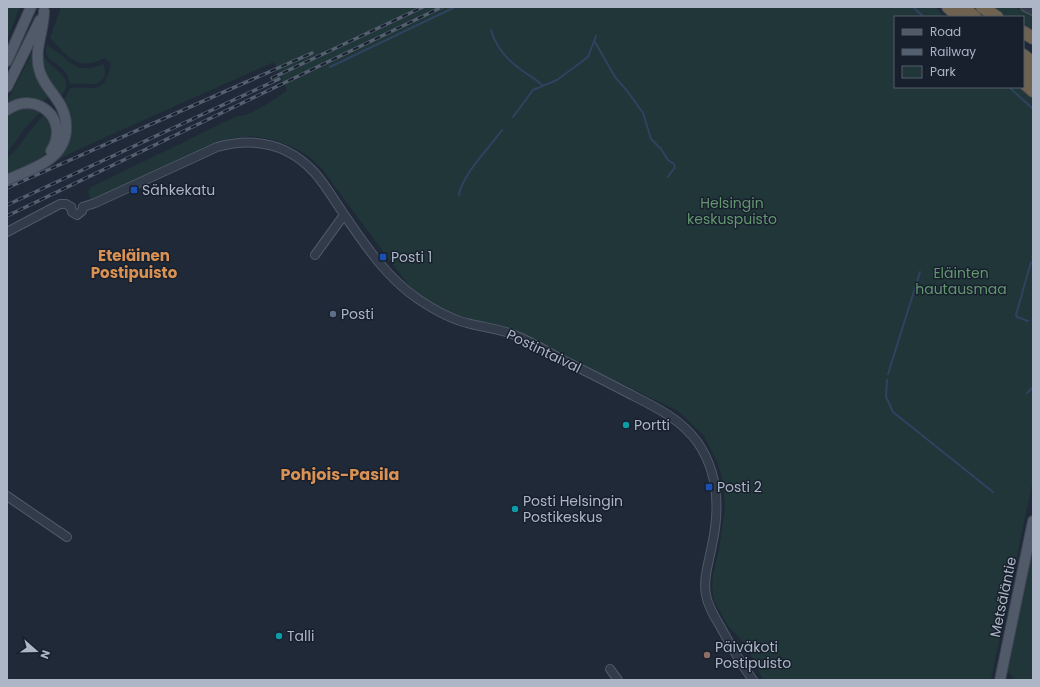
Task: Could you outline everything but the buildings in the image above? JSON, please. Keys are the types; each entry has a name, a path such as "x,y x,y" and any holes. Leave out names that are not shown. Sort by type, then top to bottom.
{"highway":[{"path":"944,7 952,16"},
{"path":"948,7 958,16"},
{"path":"963,7 974,16"},
{"path":"982,7 996,16"},
{"path":"1024,33 1033,38"},
{"path":"1024,56 1033,63"},
{"path":"1024,69 1033,76"},
{"path":"1024,83 1033,91"}],"main road":[{"path":"7,45 18,24 31,8"},
{"path":"7,61 31,8"},
{"path":"7,87 45,9"},
{"path":"7,180 48,161 54,156 62,144 66,127 65,118 61,107 43,80 38,64 38,49 44,23 45,9"},
{"path":"7,110 22,104 40,106 51,115 55,122 57,130 55,144 48,155 28,170"},
{"name":"Metsäläntie","path":"1000,680 1033,521"}],"street":[{"path":"1025,7 1033,11"},
{"name":"Postintaival","path":"7,232 60,204 71,207 76,203 83,207 217,147 236,142 256,142 285,150 314,172 383,268 401,286 418,299 458,320 510,333 653,406 670,417 691,434 709,464 715,483 717,498 716,523 705,579 706,596 709,607 724,634 753,680"},
{"path":"315,255 344,215"},
{"path":"7,496 67,538"},
{"path":"610,669 618,680"}],"green space":[{"path":"7,7 20,7 7,40"},
{"name":"Helsingin keskuspuisto","path":"61,7 935,7 944,16 894,16 894,88 1022,88 1033,97 1033,480 991,680 763,680 746,645 728,626 714,601 712,586 713,575 719,549 725,507 723,481 717,462 704,436 678,411 515,331 449,312 416,294 322,169 301,152 279,142 248,136 232,138 211,144 91,200 88,192 91,187 237,116 256,110 287,90 274,62 75,151 47,166 62,152 63,102 70,88 92,88 101,85 105,81 111,64 105,58 95,62 80,63 68,56 50,38"},
{"path":"988,7 1015,7 1033,17 1033,35 1024,30 1024,16 1002,16"},
{"path":"43,39 45,40 42,50"},
{"path":"47,43 47,45 72,64 80,68 91,68 104,64 105,73 102,80 96,84 70,84 65,72 46,54"},
{"path":"34,50 50,96 41,103 7,107 7,101"},
{"path":"42,50 47,61 61,74 67,84 60,97 48,81 41,63"},
{"path":"26,106 41,111 25,128 7,153 7,115 13,110"},
{"path":"45,114 53,124 54,131 47,151 37,161 7,176 7,158"},
{"path":"1033,545 1033,680 1013,680 1012,676 1008,672"}],"waterway":[{"path":"330,67 455,7"},
{"path":"913,7 923,16"},
{"path":"491,30 493,37 503,54 518,68 542,85"},
{"path":"513,117 533,90 557,80 588,57 596,36"},
{"path":"595,42 615,77 643,113 651,139 661,149 668,160 674,164 675,167 668,177"},
{"path":"1010,88 1033,109"},
{"path":"459,195 461,187 470,171 502,130"},
{"path":"1028,321 1017,317 1016,315 1031,262"},
{"path":"888,374 920,272"},
{"path":"887,380 886,397 893,412 993,492"},
{"path":"1027,393 1033,387"}],"railway":[{"path":"272,78 423,7"},
{"path":"7,216 442,7"},
{"path":"7,188 312,53"},
{"path":"7,205 279,79"}],"place":[{"name":"Sähkekatu","path":"134,190"},
{"name":"Posti 1","path":"383,257"},
{"name":"Posti","path":"333,314"},
{"name":"Portti","path":"626,425"},
{"name":"Posti 2","path":"709,487"},
{"name":"Posti Helsingin Postikeskus","path":"515,509"},
{"name":"Talli","path":"279,636"},
{"name":"Päiväkoti Postipuisto","path":"707,655"}],"district":[{"name":"Eteläinen Postipuisto","path":"134,264"},
{"name":"Pohjois-Pasila","path":"340,474"}],"park label":[{"name":"Eläinten hautausmaa","path":"961,282"}]}
